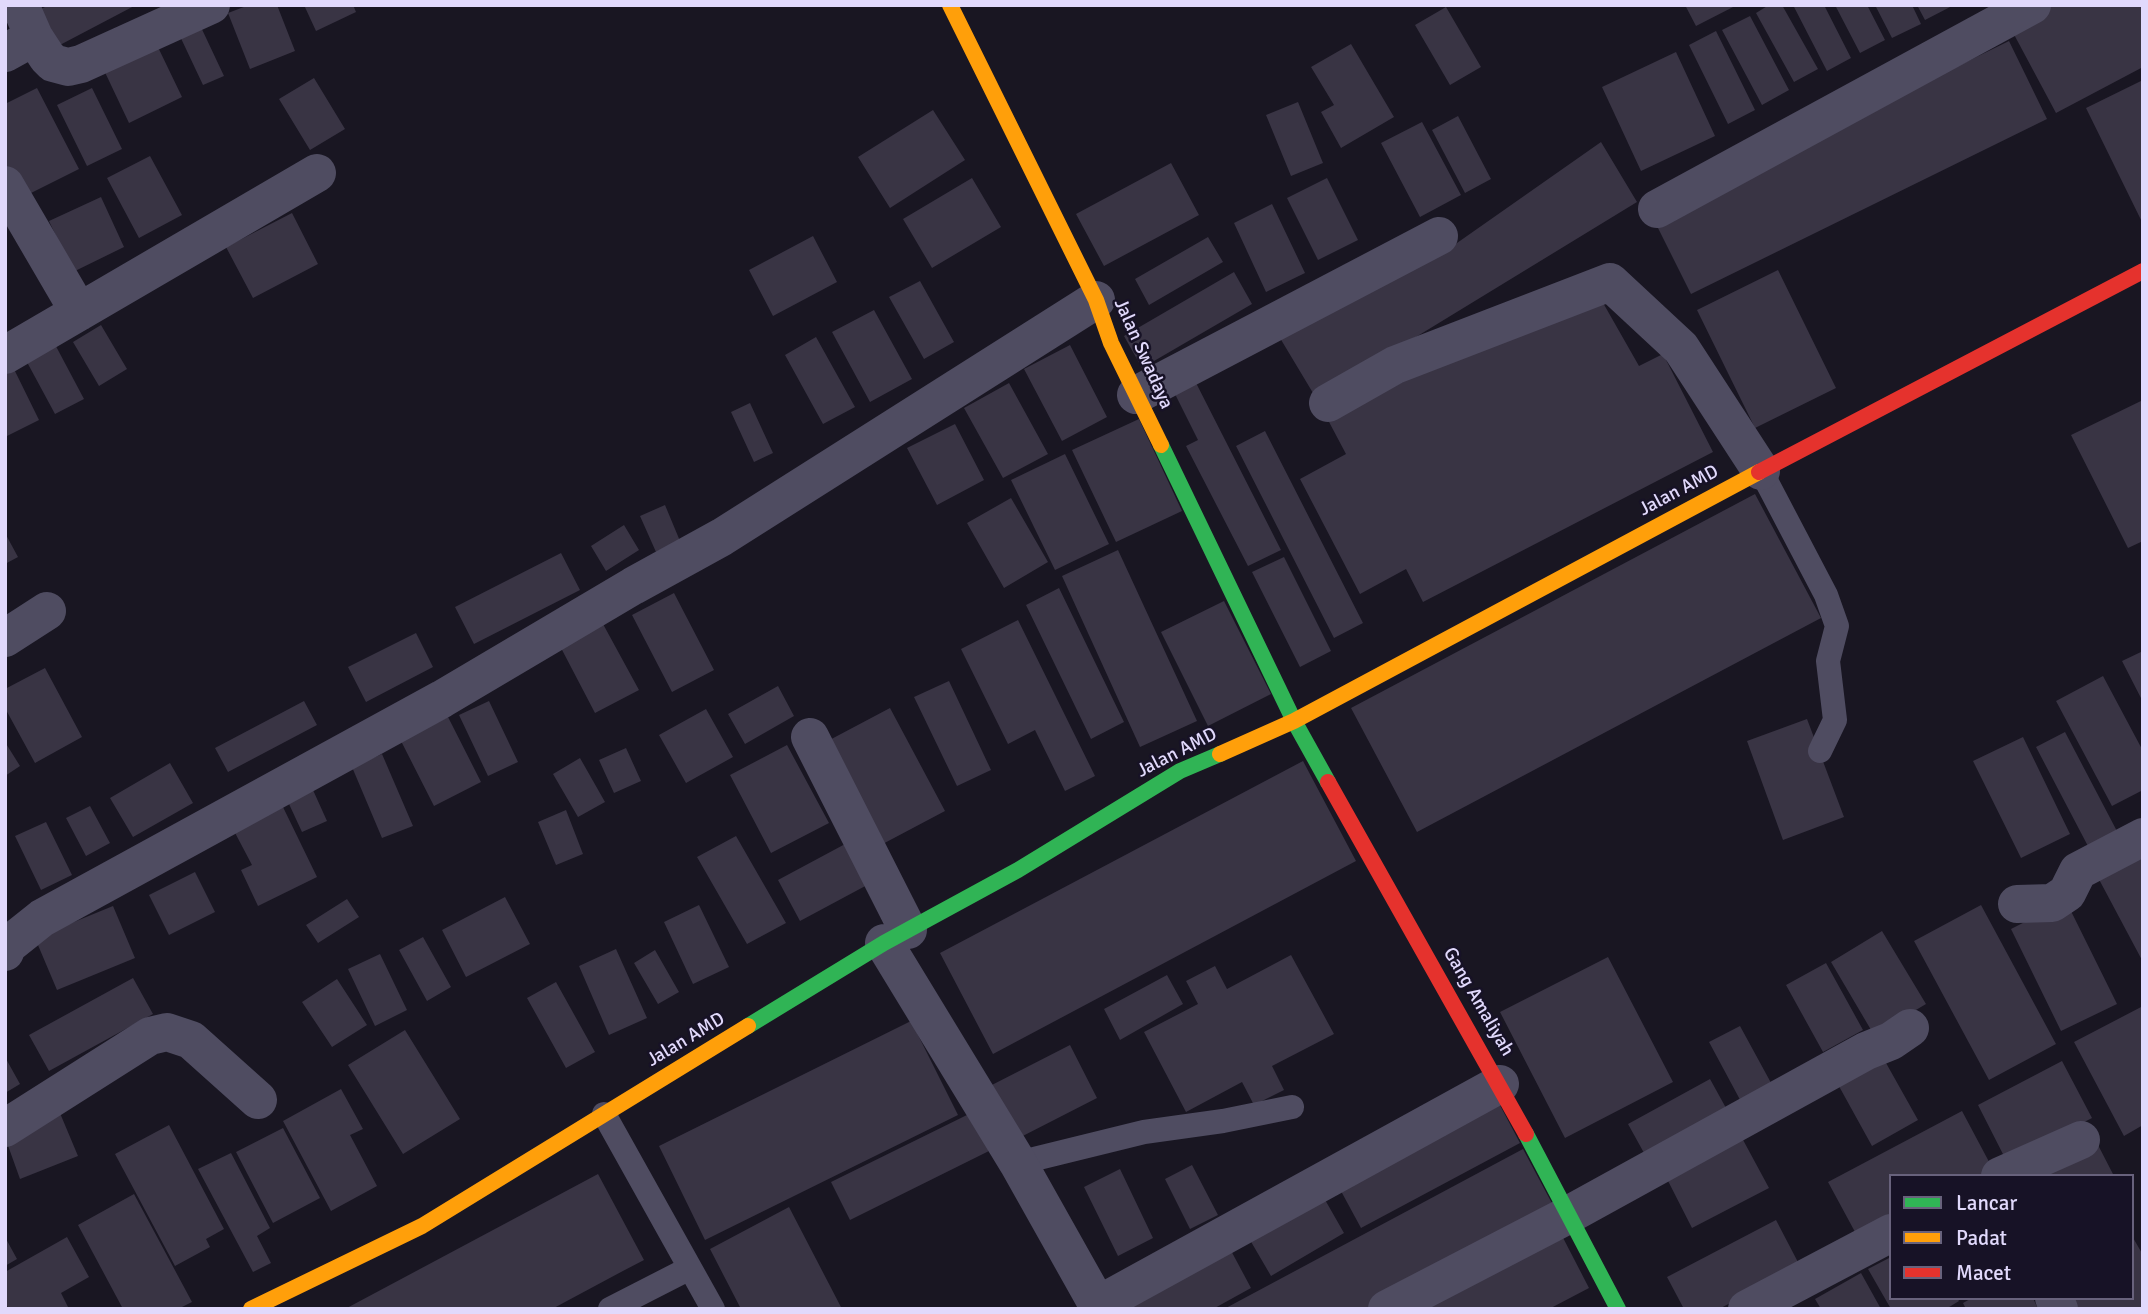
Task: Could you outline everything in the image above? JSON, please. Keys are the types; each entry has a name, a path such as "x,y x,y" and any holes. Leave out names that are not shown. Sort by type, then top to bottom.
{"street":[{"path":"20,32 53,62 68,66 81,64 211,5"},
{"name":"Jalan Swadaya","path":"950,5 1096,300 1111,343 1294,721"},
{"path":"1657,209 2032,5"},
{"path":"5,355 317,173"},
{"path":"5,185 79,312"},
{"path":"1136,395 1438,236"},
{"name":"Jalan AMD","path":"251,1309 422,1226 896,937 1018,870 1180,771 1294,721 1761,471 2143,271"},
{"path":"1328,403 1395,365 1610,282 1681,348 1761,471"},
{"path":"5,952 8,946 42,918 442,699 633,586 722,537 1096,300"},
{"path":"5,638 47,611"},
{"name":"Gang Amaliyah","path":"1294,721 1500,1084 1618,1309"},
{"path":"810,737 896,937 1099,1307 1500,1084"},
{"path":"2017,904 2052,903 2067,893 2078,870 2143,837"},
{"path":"1387,1309 1570,1214 1866,1051 1891,1041 1910,1028"},
{"path":"5,1128 150,1036 167,1032 191,1040 258,1100"},
{"path":"2005,1174 2081,1140"},
{"path":"1747,1309 1889,1234"}],"lane":[{"path":"1761,471 1826,595 1837,626 1828,660 1835,720 1820,751"},
{"path":"1018,1163 1144,1132 1223,1121 1292,1107"},
{"path":"604,1114 713,1309"},
{"path":"610,1309 691,1268"}],"building":[{"path":"49,5 136,5 58,46 39,10"},
{"path":"249,5 277,5 295,51 250,69 228,13"},
{"path":"304,5 353,5 356,12 316,31"},
{"path":"1685,5 1737,5 1696,26"},
{"path":"1769,5 1782,5 1818,69 1794,82 1756,13"},
{"path":"1793,5 1824,5 1851,58 1827,71"},
{"path":"1835,5 1867,5 1885,40 1860,53"},
{"path":"1875,5 1912,5 1921,24 1892,38"},
{"path":"1917,5 1954,5 1925,20"},
{"path":"2050,5 2143,5 2143,67 2056,113 2010,27"},
{"path":"1446,7 1481,67 1450,85 1415,25"},
{"path":"1750,16 1789,90 1762,105 1722,30"},
{"path":"199,23 224,76 203,85 178,32"},
{"path":"1716,31 1755,110 1728,124 1689,45"},
{"path":"155,41 182,97 129,123 102,66"},
{"path":"2009,41 2047,119 1691,294 1652,216"},
{"path":"1351,44 1394,117 1341,148 1321,112 1334,105 1311,67"},
{"path":"1676,52 1715,136 1641,171 1602,87"},
{"path":"314,78 345,129 310,150 279,99"},
{"path":"2143,80 2143,224 2086,108"},
{"path":"37,88 79,169 19,199 5,172 5,104"},
{"path":"92,88 122,149 87,166 57,105"},
{"path":"1298,102 1323,163 1291,176 1266,115"},
{"path":"933,110 965,160 890,208 858,157"},
{"path":"1458,116 1491,179 1465,193 1432,130"},
{"path":"1422,122 1461,195 1420,217 1381,143"},
{"path":"1601,142 1637,202 1316,398 1280,338 1447,250"},
{"path":"150,156 182,215 139,238 107,178"},
{"path":"1171,163 1199,215 1104,266 1076,214"},
{"path":"972,178 1001,227 932,268 903,219"},
{"path":"1327,178 1358,240 1318,260 1287,198"},
{"path":"101,197 124,247 73,272 49,221"},
{"path":"1272,204 1305,273 1266,292 1234,223"},
{"path":"292,213 318,264 253,298 226,247"},
{"path":"813,236 837,282 773,316 749,270"},
{"path":"1208,237 1223,262 1149,305 1135,279"},
{"path":"1778,270 1836,388 1755,428 1697,310"},
{"path":"1234,272 1252,304 1142,368 1124,336"},
{"path":"920,281 954,342 924,359 889,297"},
{"path":"1598,294 1639,366 1663,354 1713,452 1423,602 1406,569 1360,594 1300,479 1346,454 1328,420 1426,370"},
{"path":"874,310 912,379 870,402 832,332"},
{"path":"101,325 127,369 99,386 73,342"},
{"path":"50,335 84,399 55,414 21,351"},
{"path":"816,337 855,407 823,424 785,355"},
{"path":"1070,345 1107,417 1062,441 1024,369"},
{"path":"11,363 39,420 5,437 5,366"},
{"path":"1193,377 1281,550 1248,566 1186,446 1198,440 1172,388"},
{"path":"1009,383 1048,454 1003,478 964,408"},
{"path":"2143,400 2143,541 2128,548 2071,435"},
{"path":"750,403 773,453 754,462 731,412"},
{"path":"1139,419 1182,511 1116,542 1072,450"},
{"path":"955,424 984,480 937,505 907,448"},
{"path":"1265,431 1363,623 1334,638 1236,446"},
{"path":"1065,454 1109,544 1055,570 1011,480"},
{"path":"1755,494 1821,618 1417,832 1351,708"},
{"path":"1011,498 1048,562 1004,588 967,523"},
{"path":"665,505 680,541 656,552 640,516"},
{"path":"624,525 639,550 606,571 591,546"},
{"path":"5,533 18,557 5,564"},
{"path":"1118,550 1197,721 1140,747 1062,576"},
{"path":"561,553 580,590 474,644 455,607"},
{"path":"1284,557 1331,651 1300,667 1252,572"},
{"path":"1059,588 1124,722 1091,739 1026,605"},
{"path":"674,593 714,670 672,692 632,615"},
{"path":"1224,601 1271,694 1208,726 1161,632"},
{"path":"1018,620 1095,776 1065,791 1035,730 1008,744 961,649"},
{"path":"603,624 639,690 595,713 560,646"},
{"path":"416,633 433,667 366,702 348,667"},
{"path":"2143,651 2143,702 2122,661"},
{"path":"45,668 82,737 35,763 5,708 5,689"},
{"path":"2103,676 2143,751 2143,790 2112,806 2056,701"},
{"path":"949,681 991,770 957,786 914,697"},
{"path":"778,686 794,716 745,744 728,714"},
{"path":"304,701 317,725 228,772 215,748"},
{"path":"489,701 518,762 488,776 459,715"},
{"path":"890,708 945,811 877,847 822,744"},
{"path":"706,709 733,757 686,783 659,735"},
{"path":"448,717 481,782 434,806 401,741"},
{"path":"1807,719 1844,817 1783,840 1747,741"},
{"path":"2065,732 2119,835 2090,850 2036,747"},
{"path":"2023,737 2070,834 2021,858 1973,761"},
{"path":"5,742 20,766 5,776"},
{"path":"787,745 829,823 771,853 730,775"},
{"path":"626,748 641,781 614,793 599,760"},
{"path":"382,754 413,826 382,838 352,767"},
{"path":"580,758 605,802 578,817 553,774"},
{"path":"1303,761 1356,861 993,1054 940,953"},
{"path":"170,763 193,803 133,837 110,798"},
{"path":"308,779 327,821 302,832 283,791"},
{"path":"282,805 317,877 258,906 241,870 252,865 233,829"},
{"path":"90,806 110,843 86,856 66,818"},
{"path":"566,810 583,854 556,865 538,822"},
{"path":"46,822 72,875 41,890 15,836"},
{"path":"736,836 786,923 747,944 697,857"},
{"path":"847,843 869,884 800,921 778,880"},
{"path":"2143,844 2143,962 2094,870"},
{"path":"195,872 215,912 169,935 149,895"},
{"path":"505,897 530,944 466,977 442,930"},
{"path":"347,899 359,917 318,943 306,925"},
{"path":"2066,901 2117,1004 2061,1031 2011,929"},
{"path":"699,905 729,967 693,984 664,922"},
{"path":"1981,905 2056,1044 1989,1080 1914,941"},
{"path":"113,906 135,958 57,990 35,938"},
{"path":"1882,931 1926,1004 1874,1035 1831,962"},
{"path":"423,937 451,987 427,1001 399,950"},
{"path":"616,949 647,1018 609,1035 579,966"},
{"path":"655,950 679,992 658,1004 634,963"},
{"path":"380,954 407,1010 375,1026 348,969"},
{"path":"1291,955 1334,1034 1272,1066 1284,1090 1254,1105 1242,1082 1186,1112 1144,1032 1198,1004 1186,981 1215,966 1227,989"},
{"path":"1608,957 1673,1082 1565,1138 1500,1012"},
{"path":"1826,963 1863,1030 1823,1052 1786,985"},
{"path":"1167,975 1183,1004 1120,1040 1104,1009"},
{"path":"133,978 153,1014 49,1071 29,1035"},
{"path":"337,979 367,1025 332,1047 302,1002"},
{"path":"556,982 595,1052 566,1068 527,998"},
{"path":"2143,1006 2143,1125 2124,1136 2074,1042"},
{"path":"911,1021 958,1115 705,1240 659,1146"},
{"path":"1740,1026 1776,1092 1745,1109 1709,1042"},
{"path":"405,1030 460,1119 403,1154 348,1065"},
{"path":"1070,1045 1097,1098 1013,1141 986,1088"},
{"path":"1881,1054 1918,1120 1872,1146 1835,1079"},
{"path":"5,1057 20,1084 5,1093"},
{"path":"2062,1061 2092,1118 2007,1162 1978,1105"},
{"path":"1710,1079 1731,1117 1649,1162 1628,1124"},
{"path":"341,1089 363,1129 350,1135 377,1186 331,1211 283,1121"},
{"path":"1494,1094 1520,1143 1361,1228 1335,1180"},
{"path":"57,1106 78,1156 20,1179 6,1140"},
{"path":"1962,1111 1995,1173 1889,1174 1889,1229 1861,1243 1828,1182"},
{"path":"971,1113 989,1151 850,1220 831,1182"},
{"path":"169,1125 224,1229 206,1239 210,1247 175,1266 115,1154"},
{"path":"283,1128 320,1198 273,1223 236,1152"},
{"path":"1742,1138 1769,1188 1692,1228 1666,1177"},
{"path":"2098,1145 2113,1174 2042,1174"},
{"path":"1523,1149 1555,1209 1369,1309 1224,1309"},
{"path":"231,1153 270,1228 257,1236 271,1263 253,1272 198,1169"},
{"path":"1192,1165 1218,1215 1190,1229 1165,1179"},
{"path":"1120,1169 1153,1238 1118,1256 1084,1187"},
{"path":"598,1174 644,1260 552,1309 345,1309"},
{"path":"134,1194 192,1302 178,1309 123,1309 78,1225"},
{"path":"1324,1198 1344,1233 1271,1276 1250,1240"},
{"path":"789,1207 842,1309 741,1309 710,1249"},
{"path":"1776,1220 1800,1266 1719,1309 1684,1309 1667,1277"},
{"path":"1559,1230 1589,1288 1549,1309 1409,1309"},
{"path":"5,1237 17,1259 5,1266"},
{"path":"67,1237 89,1277 61,1293 69,1309 9,1309 5,1303 5,1272"},
{"path":"2134,1239 2143,1255 2143,1309 2075,1309 2070,1300 2134,1300"},
{"path":"1228,1245 1251,1288 1213,1309 1122,1309"},
{"path":"1889,1258 1889,1300 1959,1301 1946,1309 1891,1309 1868,1269"},
{"path":"1861,1273 1881,1309 1821,1309 1815,1299"},
{"path":"1968,1300 2034,1300 2038,1309 1966,1309 1963,1303"}],"traffic: fast":[{"path":"1161,445 1294,721 1328,782"},
{"path":"748,1026 884,943 1018,870 1180,771 1220,754"},
{"path":"1526,1134 1618,1309"}],"traffic: slow":[{"path":"950,5 1096,300 1111,343 1161,445"},
{"path":"1220,754 1294,721 1759,472"},
{"path":"251,1309 422,1226 748,1026"}],"traffic: jam":[{"path":"1759,472 2143,271"},
{"path":"1328,782 1526,1134"}]}
